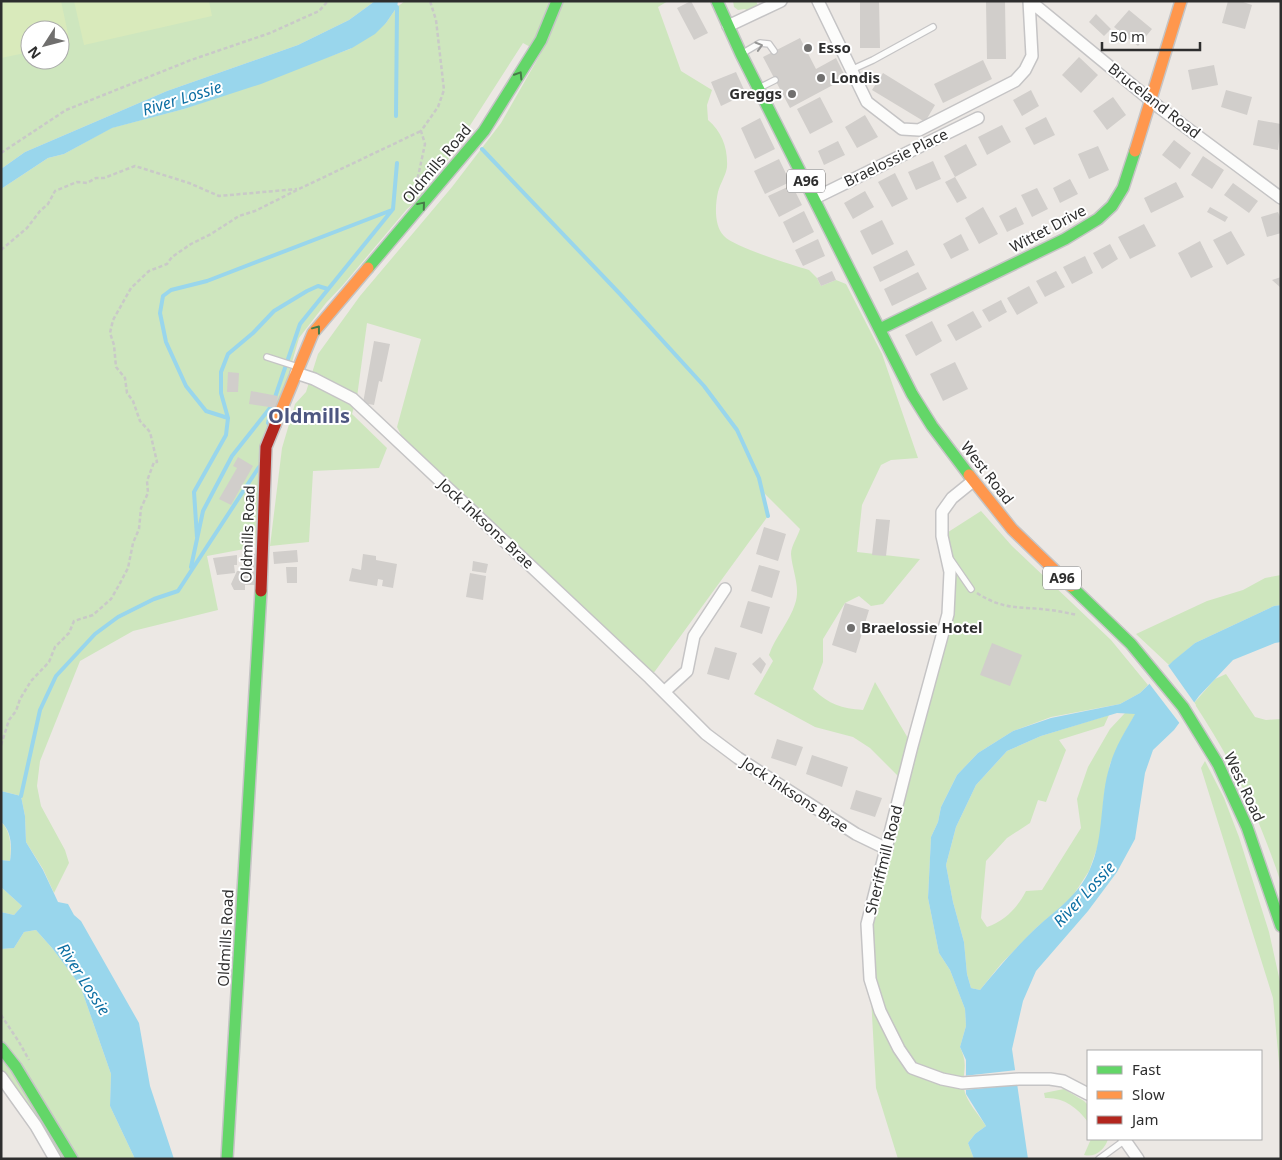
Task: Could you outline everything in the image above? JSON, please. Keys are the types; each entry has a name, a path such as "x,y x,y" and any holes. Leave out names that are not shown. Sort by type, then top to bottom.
{"main road":[{"name":"Oldmills Road","path":"228,1159 261,606 266,447 296,368 313,333 484,131 541,40 557,1"},
{"name":"West Road","path":"717,1 741,54 760,88 912,394 932,426 1012,529 1126,638 1183,707 1218,764 1247,827 1281,926"},
{"name":"Wittet Drive","path":"880,329 1066,239 1098,219 1112,206 1123,188 1181,1"},
{"path":"1,1048 16,1067 72,1159"}],"street":[{"path":"728,26 780,1"},
{"name":"Bruceland Road","path":"818,1 867,102 902,129 919,130 1015,81 1025,70 1032,56 1029,1"},
{"name":"Bruceland Road","path":"1029,1 1150,100 1281,198"},
{"name":"Braelossie Place","path":"815,198 978,118"},
{"name":"Jock Inksons Brae","path":"296,368 353,399 664,692 706,734 738,758 856,834 887,849"},
{"name":"Sheriffmill Road","path":"973,481 952,498 942,512 942,536 950,572 948,614 867,924 870,979 878,1003 899,1049 912,1068 942,1079 962,1083 1050,1079 1063,1081 1087,1093"},
{"path":"664,692 687,671 694,636 725,589"},
{"path":"1,1077 36,1126 55,1159"},
{"path":"1126,1140 1138,1159"}],"lane":[{"path":"851,70 934,27"},
{"path":"741,54 760,43 769,44 774,51"},
{"path":"760,88 775,80"},
{"path":"267,357 296,368"},
{"path":"945,548 959,573 971,589"},
{"path":"1099,1159 1124,1140"}],"path":[{"path":"1,153 66,110 191,60 270,33 319,11 328,1"},
{"path":"1,745 9,720 31,680 49,662 55,647 69,634 74,622 93,615 111,599 128,568 133,543 138,530 141,508 148,494 147,481 154,462 157,462 150,432 140,421 133,401 127,393 125,378 116,367 114,345 110,333 113,320 122,303 131,288 149,271 167,264 172,257 191,244 239,216 256,211 299,188 422,130 438,107 444,90 436,20 430,2"},
{"path":"422,130 425,144 416,186 418,195 424,202"},
{"path":"1,250 27,228 48,204 55,191 77,182 88,183 96,178 104,178 135,166 189,182 220,196 299,188"},
{"path":"971,589 992,603 1019,609 1049,610 1077,615"}],"green space":[{"path":"1,1 375,1 349,20 298,45 167,91 25,152 1,169"},
{"path":"1,1 61,1 65,20 20,20 20,54 1,58"},
{"path":"74,1 209,1 212,16 84,45"},
{"path":"405,1 668,1 658,7 681,71 712,90 707,105 708,120 717,130 723,141 727,167 716,203 718,227 721,232 739,245 809,270 817,278 821,286 836,280 846,284 882,354 918,458 891,460 881,465 862,505 857,552 920,559 883,604 871,606 859,596 845,603 823,639 823,662 813,689 836,705 863,710 875,682 912,745 948,614 942,536 981,511 1012,546 1111,640 1148,685 1140,693 1120,704 1051,717 1013,731 978,753 957,775 941,807 938,822 931,837 928,898 939,953 950,970 965,1009 966,1026 960,1047 965,1064 965,1094 986,1126 975,1134 968,1143 974,1159 898,1159 876,1088 867,924 904,782 870,748 853,737 815,727 754,694 773,661 769,655 790,617 797,598 797,585 791,554 800,529 763,492 768,516 650,678 410,453 397,427 421,339 367,323 357,397 352,414 387,448 379,468 313,471 309,542 270,546 282,448 295,404 306,392 318,354 360,296 452,187 501,123 541,53 523,43 442,169 429,172 425,194 407,209 326,303 299,338 259,477 255,547 207,556 218,610 133,631 80,661 40,761 37,786 41,806 65,850 69,863 54,893 43,869 26,842 25,816 21,796 1,791 1,189 48,158 64,154 111,128 184,109 350,49 386,23 397,7"},
{"path":"733,1 756,1 758,6 748,12 745,9 738,10 734,7"},
{"path":"1281,575 1281,605 1274,606 1195,643 1169,665 1136,634 1207,601 1243,590 1265,578"},
{"path":"1226,674 1255,717 1266,720 1281,719 1281,883 1264,835 1244,790 1194,703 1215,679"},
{"path":"1125,713 1136,713 1110,764 1104,795 1100,840 1089,871 1072,897 1036,928 1001,964 980,990 971,988 967,974 964,942 953,902 946,865 956,827 976,785 1007,751 1041,736 1109,715 1104,726 1059,740 1066,750 1046,802 1038,800 1030,823 1007,838 986,861 981,918 987,927 1000,921 1010,913 1026,891 1042,890 1081,828 1077,799 1088,767 1110,729"},
{"path":"1205,761 1224,798 1239,837 1269,932 1281,986 1281,1084 1273,998 1201,768"},
{"path":"1,822 9,836 10,861 1,860"},
{"path":"1,887 22,906 14,915 1,912"},
{"path":"36,930 80,985 111,1074 110,1106 135,1159 72,1159 1,1048 1,949 14,948 24,932"},
{"path":"1,1059 16,1078 68,1159 60,1159 1,1069"},
{"path":"1064,1089 1084,1101 1087,1104 1087,1121 1069,1104 1058,1099 1045,1098 1044,1093"},
{"path":"1091,1140 1108,1140 1105,1146 1096,1154 1084,1155"}],"water":[{"name":"River Lossie","path":"375,1 398,1 397,7 386,23 375,34 352,48 261,84 184,109 112,128 64,154 48,158 1,189 1,169 25,152 167,91 298,45 349,20"},
{"name":"River Lossie","path":"1281,605 1281,642 1233,660 1199,696 1174,730 1153,750 1145,773 1135,839 1117,872 1088,911 1036,971 1023,1001 1012,1049 1028,1159 974,1159 968,1143 975,1134 986,1126 966,1094 966,1060 960,1047 966,1026 965,1009 950,970 939,953 928,898 931,837 938,822 941,807 957,775 978,753 1013,731 1051,718 1120,704 1140,693 1195,643 1274,606","holes":["1117,713 1135,714 1112,758 1104,791 1095,856 1080,887 1021,943 980,990 971,988 967,974 964,942 953,902 946,865 956,827 976,785 1007,751 1041,736"]},
{"name":"River Lossie","path":"1,791 21,796 25,816 26,842 43,870 58,902 68,904 74,915 81,921 139,1023 150,1086 174,1159 135,1159 110,1106 111,1074 80,985 52,948 36,930 24,932 14,948 1,949 1,912 14,915 22,906 1,887 1,860 10,861 11,851 9,835 1,822"}],"pier":[{"path":"1167,664 1196,705 1181,725 1148,682"},
{"path":"1017,1070 1019,1085 963,1090 963,1076"}],"building":[{"path":"691,1 708,33 694,40 677,8"},
{"path":"860,1 879,1 880,48 860,48"},
{"path":"1228,1 1240,1 1252,5 1245,29 1222,23"},
{"path":"986,2 1005,2 1006,59 987,59"},
{"path":"1129,10 1152,29 1138,46 1114,27"},
{"path":"1096,14 1111,29 1104,36 1089,22"},
{"path":"800,38 816,69 836,58 846,78 790,108 763,57"},
{"path":"1079,57 1098,75 1081,93 1062,75"},
{"path":"983,60 992,79 943,103 934,84"},
{"path":"1214,65 1218,85 1192,90 1188,70"},
{"path":"736,72 746,94 721,106 711,82"},
{"path":"883,73 935,105 925,122 872,90"},
{"path":"1031,90 1039,106 1022,116 1013,100"},
{"path":"1226,90 1252,97 1247,115 1221,107"},
{"path":"820,97 833,122 810,134 797,109"},
{"path":"1113,97 1126,115 1107,130 1093,111"},
{"path":"865,115 878,137 857,148 845,127"},
{"path":"1046,117 1055,135 1034,145 1025,128"},
{"path":"760,118 775,149 755,159 741,128"},
{"path":"1258,120 1281,124 1278,150 1253,145"},
{"path":"1002,125 1011,142 987,155 978,137"},
{"path":"1174,140 1191,153 1180,169 1162,155"},
{"path":"838,141 845,155 824,165 818,151"},
{"path":"966,144 977,165 955,177 944,156"},
{"path":"1098,146 1109,170 1089,179 1078,154"},
{"path":"1203,156 1224,170 1212,189 1191,175"},
{"path":"779,159 790,182 765,194 754,171"},
{"path":"933,161 941,179 916,190 908,172"},
{"path":"895,173 908,199 892,207 878,182"},
{"path":"955,177 967,198 957,203 945,182"},
{"path":"1070,179 1078,194 1060,203 1053,188"},
{"path":"1176,182 1184,197 1151,213 1144,198"},
{"path":"1233,183 1258,201 1249,213 1224,195"},
{"path":"792,185 802,205 779,217 768,196"},
{"path":"1037,188 1048,209 1032,217 1021,195"},
{"path":"865,191 874,207 853,219 844,203"},
{"path":"983,207 998,234 979,244 965,218"},
{"path":"1016,207 1024,224 1007,232 999,216"},
{"path":"1210,207 1228,217 1225,222 1207,212"},
{"path":"804,211 814,232 793,243 783,222"},
{"path":"1278,212 1281,219 1281,233 1267,237 1261,217"},
{"path":"882,220 894,244 872,255 860,231"},
{"path":"1144,224 1156,246 1130,259 1118,237"},
{"path":"1231,231 1245,255 1227,265 1213,240"},
{"path":"961,234 969,250 951,259 943,244"},
{"path":"818,239 825,256 803,266 795,250"},
{"path":"1200,241 1213,267 1191,278 1178,253"},
{"path":"1110,244 1118,259 1102,269 1093,253"},
{"path":"907,250 915,265 880,282 873,267"},
{"path":"1085,256 1093,273 1072,284 1063,267"},
{"path":"832,271 836,280 821,286 817,278"},
{"path":"1056,271 1065,287 1045,297 1036,281"},
{"path":"918,272 927,289 892,306 884,289"},
{"path":"1281,277 1281,288 1272,280"},
{"path":"1029,286 1038,303 1017,315 1007,298"},
{"path":"1001,300 1007,312 989,322 982,310"},
{"path":"973,311 982,327 956,341 947,325"},
{"path":"932,321 942,341 916,356 905,335"},
{"path":"374,341 390,344 382,382 379,381 374,405 363,403"},
{"path":"955,362 968,389 943,401 930,374"},
{"path":"228,372 239,373 238,392 227,392"},
{"path":"251,391 278,396 276,408 249,404"},
{"path":"238,457 253,466 231,505 219,499 237,468 233,466"},
{"path":"876,519 890,520 886,556 872,555"},
{"path":"764,527 786,534 778,561 756,554"},
{"path":"297,550 298,562 274,564 273,552"},
{"path":"242,554 255,554 255,585 245,585 245,590 234,590 231,584 237,571 242,571"},
{"path":"363,554 376,556 376,560 397,564 393,588 382,586 383,580 378,579 377,586 349,581 352,568 361,570"},
{"path":"237,555 237,565 234,565 235,573 217,575 213,558"},
{"path":"473,561 488,564 486,573 472,571"},
{"path":"759,565 780,571 772,598 751,591"},
{"path":"286,567 297,567 297,583 287,583"},
{"path":"470,573 486,576 483,600 466,597"},
{"path":"748,601 770,607 762,634 740,627"},
{"name":"Braelossie Hotel","path":"845,603 869,610 856,653 832,645"},
{"path":"992,643 1022,655 1010,686 980,675"},
{"path":"715,647 737,653 729,680 707,674"},
{"path":"760,657 766,664 761,674 752,664"},
{"path":"777,739 803,747 796,766 771,758"},
{"path":"812,755 848,767 842,787 806,774"},
{"path":"856,790 882,798 875,817 850,809"}],"waterway":[{"path":"396,116 397,7"},
{"path":"482,149 620,294 704,386 737,430 759,478 768,516"},
{"path":"268,423 300,324 393,209 397,163"},
{"path":"228,418 206,411 186,386 166,342 160,313 163,296 171,290 207,281 392,210"},
{"path":"197,537 194,492 226,435 228,418 221,393 221,372 228,354 253,333 274,311 318,286 328,289"},
{"path":"191,567 203,511 232,456 270,408"},
{"path":"21,796 40,710 56,676 95,634 118,617 154,599 178,591 259,467"}],"traffic: fast":[{"path":"368,268 484,131 541,40 557,1"},
{"path":"717,1 741,54 912,394 932,426 969,475"},
{"path":"880,329 1065,239 1098,219 1112,206 1123,188 1135,151"},
{"path":"1071,586 1131,644 1183,707 1218,764 1247,827 1281,926"},
{"path":"227,1159 261,591"},
{"path":"1,1048 16,1067 72,1159"}],"traffic: slow":[{"path":"1135,151 1181,1"},
{"path":"275,425 313,333 368,268"},
{"path":"969,475 1012,529 1071,586"}],"traffic: jam":[{"path":"261,591 266,447 275,425"}],"place":[{"name":"Esso","path":"808,48"},
{"name":"Londis","path":"821,78"},
{"name":"Greggs","path":"792,94"},
{"name":"Braelossie Hotel","path":"851,628"}],"district":[{"name":"Oldmills","path":"309,416"}]}
